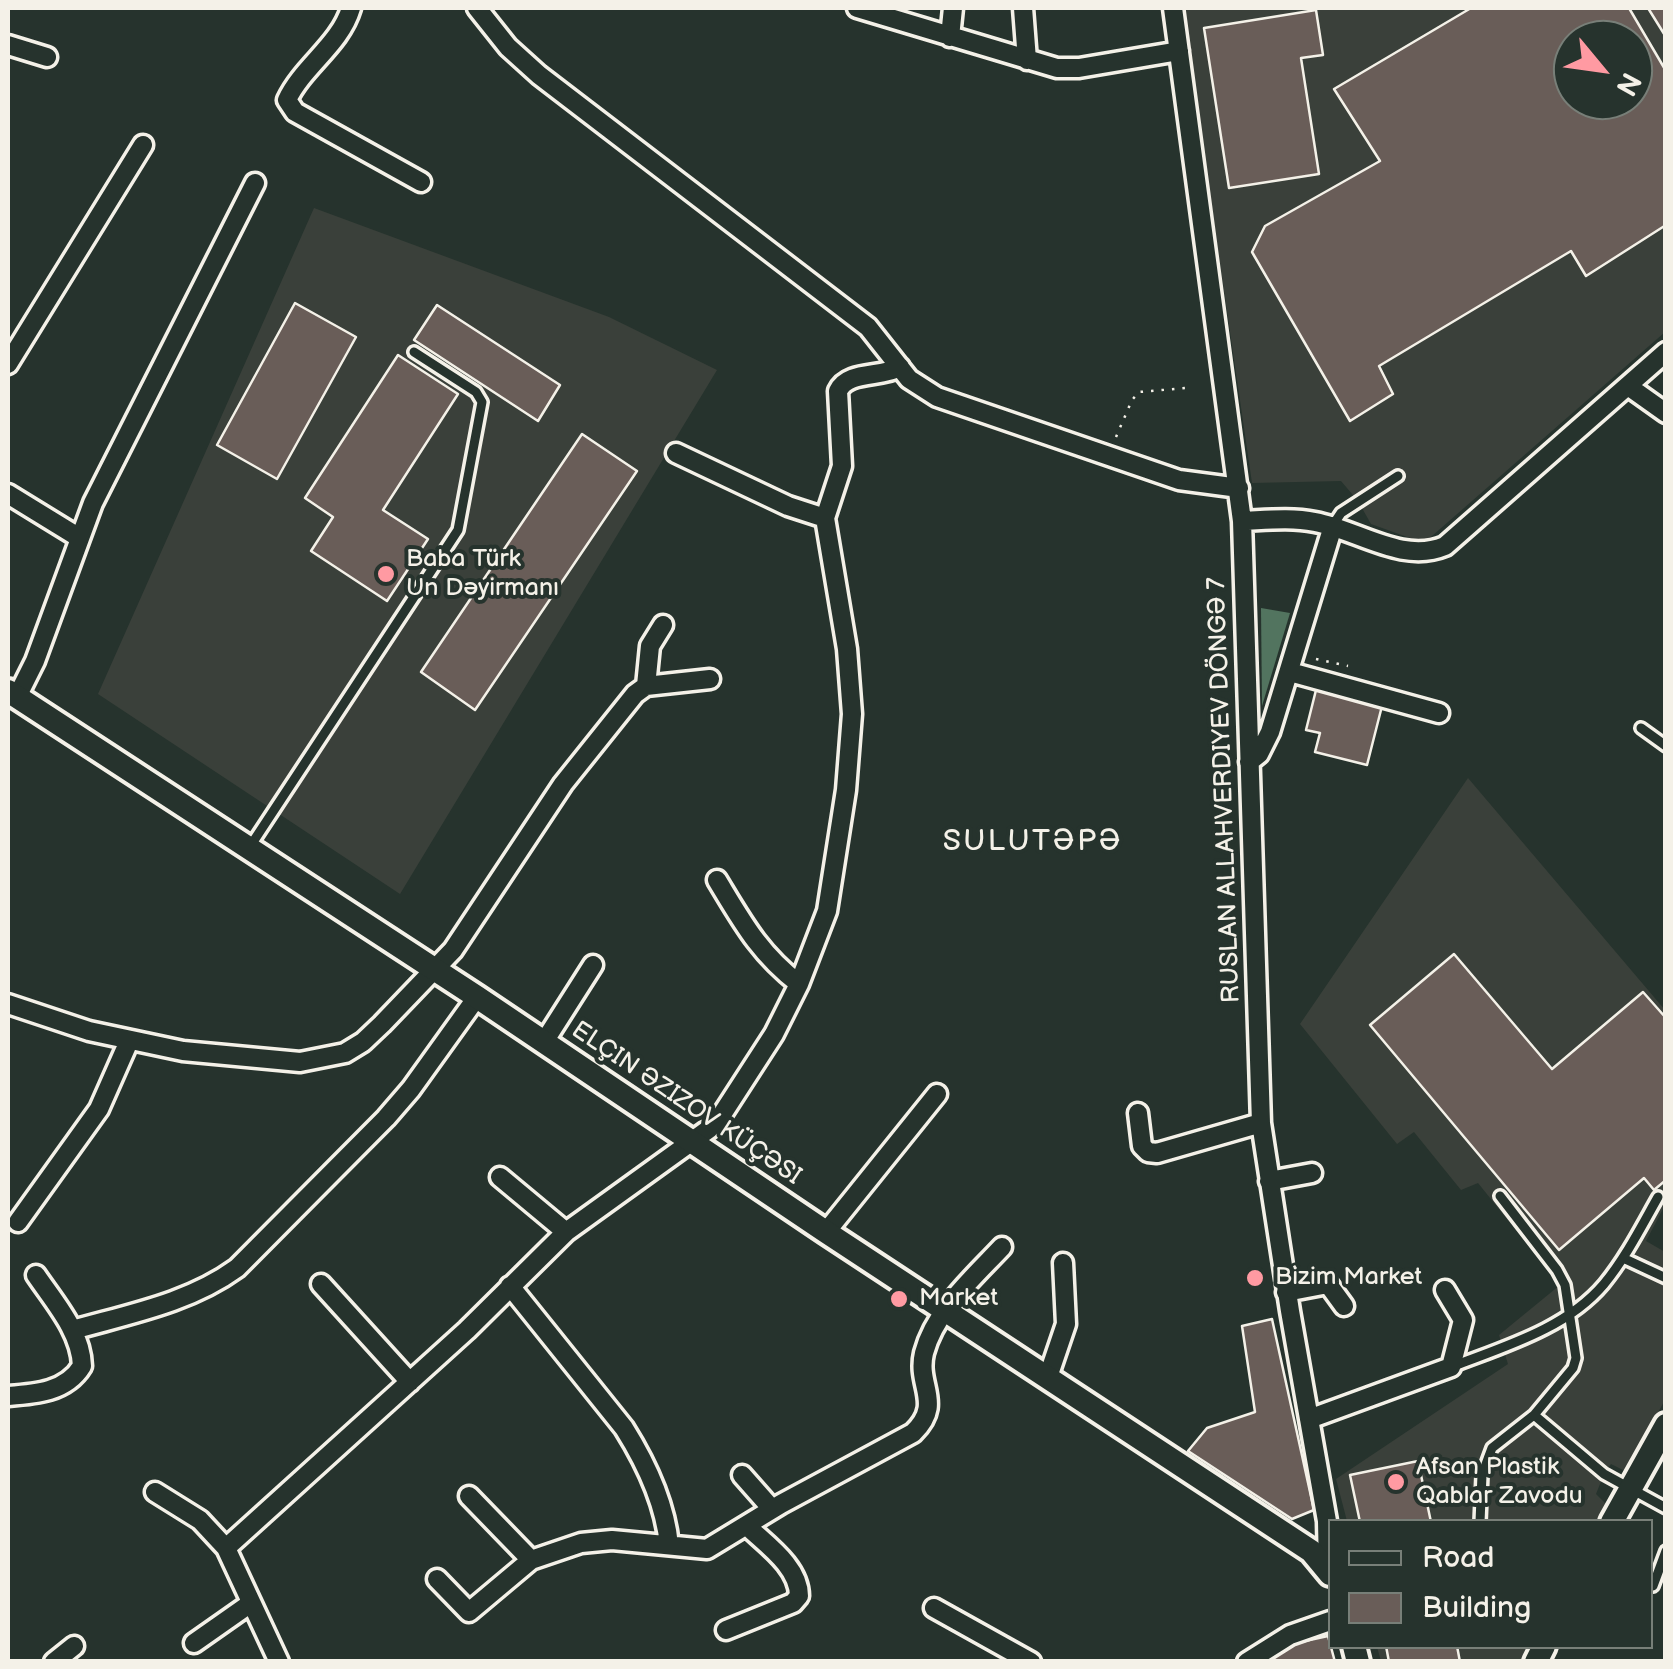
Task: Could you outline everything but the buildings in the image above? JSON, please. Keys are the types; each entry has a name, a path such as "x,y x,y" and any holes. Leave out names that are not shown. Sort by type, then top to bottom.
{"street":[{"path":"351,8 341,32 287,100 295,112 421,182"},
{"path":"477,8 508,47 539,75 868,327 909,379 936,398 1179,480 1239,488"},
{"path":"857,8 1057,68 1079,68 1178,51"},
{"path":"950,37 952,8"},
{"path":"1023,8 1027,60"},
{"name":"RUSLAN ALLAHVERDIYEV DÖNGƏ 7","path":"1173,8 1242,520 1261,1123 1286,1292 1328,1521"},
{"path":"8,44 47,57"},
{"path":"8,364 143,145"},
{"path":"12,694 35,661 78,537 256,183"},
{"path":"1242,520 1300,519 1410,553 1428,553 1445,546 1666,352"},
{"path":"226,1548 410,1382 566,1232 694,1142 721,1116 774,1034 799,984 827,911 846,790 852,714 847,649 824,518 842,466 838,391 850,378 878,376 900,367"},
{"path":"1628,386 1666,414"},
{"path":"676,452 788,506 824,518"},
{"path":"8,494 78,537"},
{"path":"1249,762 1265,743 1293,663 1332,526"},
{"path":"646,686 650,646 664,625"},
{"path":"1293,663 1439,714"},
{"path":"8,1004 129,1041 182,1051 300,1062 329,1058 363,1042 436,970 563,784 635,694 646,686 710,679"},
{"name":"ELÇIN ƏZIZOV KÜÇƏSI","path":"12,694 477,997 1310,1550 1328,1569"},
{"path":"717,880 760,949 799,984"},
{"path":"544,1042 593,965"},
{"path":"73,1330 187,1297 237,1268 411,1089 477,997"},
{"path":"18,1222 99,1110 129,1041"},
{"path":"826,1232 937,1094"},
{"path":"1138,1112 1142,1146 1157,1153 1261,1123"},
{"path":"1269,1181 1312,1174"},
{"path":"500,1177 566,1232"},
{"path":"437,1579 468,1612 531,1560 596,1540 708,1549 772,1509 913,1433 929,1408 923,1356 946,1310 1002,1247"},
{"path":"1048,1377 1066,1324 1063,1264"},
{"path":"8,1396 57,1389 79,1372 82,1354 73,1330 36,1275"},
{"path":"321,1284 410,1382"},
{"path":"1286,1292 1328,1284 1344,1306"},
{"path":"510,1286 639,1452 662,1512 669,1545"},
{"path":"1309,1419 1451,1366 1463,1320 1446,1290"},
{"path":"1614,1519 1666,1425"},
{"path":"742,1475 772,1509"},
{"path":"155,1492 200,1520 226,1548 278,1662"},
{"path":"469,1496 531,1560"},
{"path":"726,1630 793,1602 798,1596 795,1578 786,1565 748,1526"},
{"path":"194,1643 251,1603"},
{"path":"934,1608 1031,1662"},
{"path":"1247,1662 1290,1635 1328,1622"},
{"path":"54,1662 74,1646"}],"lane":[{"path":"249,848 458,530 482,402 476,392 414,352"},
{"path":"1332,526 1341,512 1398,476"},
{"path":"1641,728 1666,746"},
{"path":"1480,1519 1482,1476 1492,1448 1534,1415 1573,1368 1576,1358 1565,1286 1558,1270 1500,1196"},
{"path":"1451,1366 1526,1338 1570,1314 1601,1287 1623,1258 1658,1197"},
{"path":"1623,1258 1666,1278"},
{"path":"1534,1415 1604,1474 1666,1508"},
{"path":"1653,1586 1666,1551"}],"path":[{"path":"1108,455 1139,392 1186,388"},
{"path":"1293,663 1348,666"}],"shaded area":[{"path":"1183,8 1665,8 1665,332 1424,543 1371,524 1341,481 1252,483"},
{"name":"Baba Türk Un Dəyirmanı","path":"314,208 609,317 717,370 400,894 98,694"},
{"path":"1468,778 1665,1010 1665,1205 1646,1241 1665,1252 1665,1400 1625,1471 1611,1464 1604,1474 1596,1494 1607,1505 1599,1519 1346,1519 1336,1479 1508,1364 1499,1335 1560,1285 1478,1183 1461,1190 1414,1132 1397,1144 1300,1024"},
{"path":"1378,1649 1527,1649 1520,1662 1381,1661"}],"green space":[{"path":"1261,608 1290,613 1262,706"}],"place":[{"name":"Baba Türk Un Dəyirmanı","path":"386,574"},
{"name":"Bizim Market","path":"1255,1278"},
{"name":"Market","path":"899,1299"},
{"name":"Afsan Plastik Qablar Zavodu","path":"1396,1482"}],"district":[{"name":"SULUTƏPƏ","path":"1033,842"}]}
